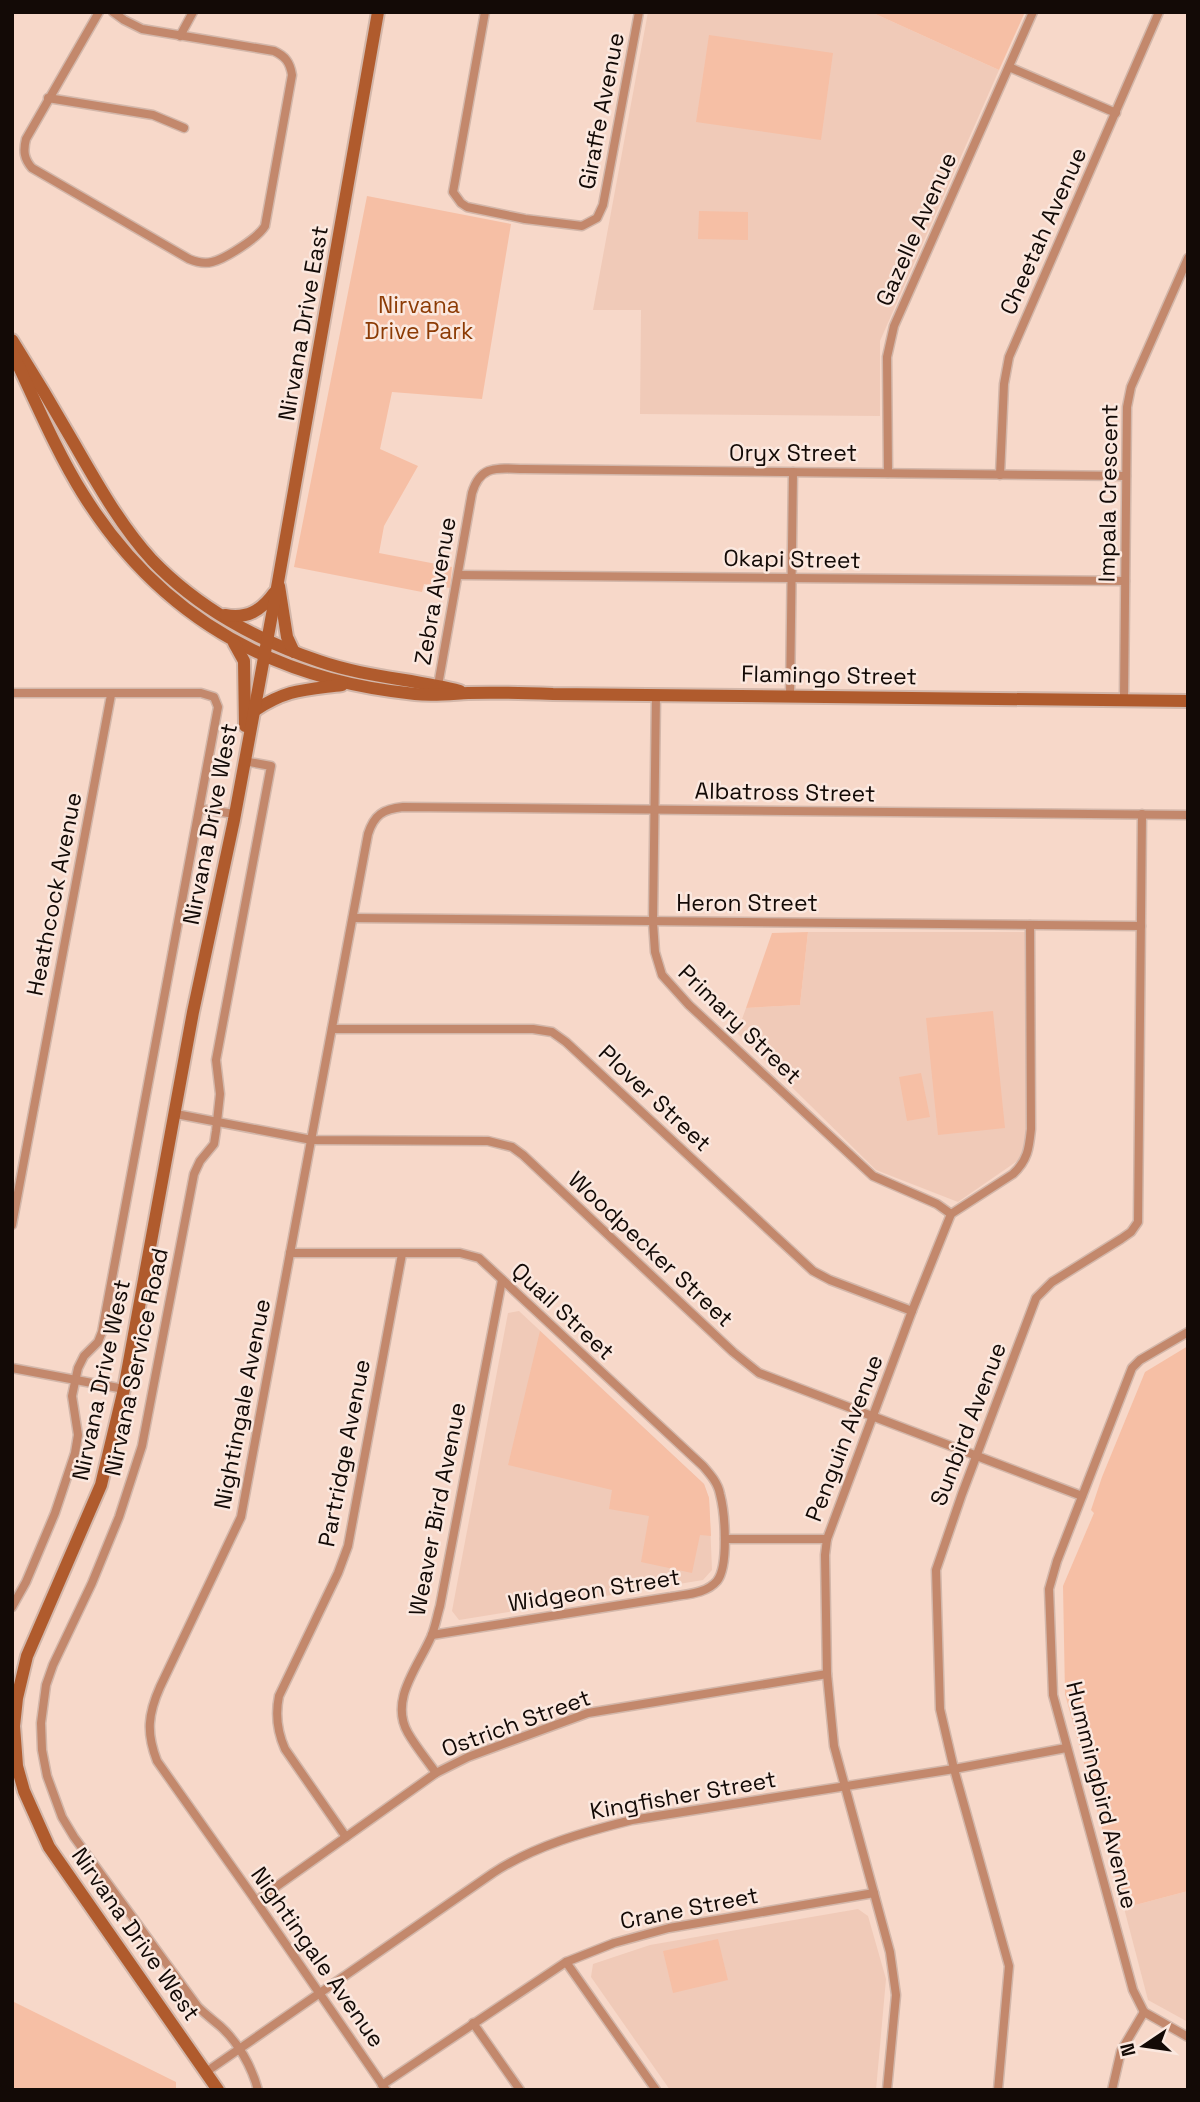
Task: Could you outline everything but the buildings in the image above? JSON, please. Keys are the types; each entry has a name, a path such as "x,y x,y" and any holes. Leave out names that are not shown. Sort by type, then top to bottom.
{"main road":[{"name":"Nirvana Drive East","path":"266,641 378,12"},
{"name":"Flamingo Street","path":"12,340 122,522 152,560 170,577 218,614 266,641 350,670 437,690"},
{"name":"Flamingo Street","path":"12,352 72,475 116,541 170,597 210,627 263,656 349,685 469,693 1124,698 1188,701"},
{"path":"218,614 236,617 251,614 262,608 276,587"},
{"path":"276,587 294,652"},
{"path":"230,639 240,650 244,661 245,754"},
{"name":"Nirvana Drive West","path":"218,2090 49,1847 15,1767 14,1726 21,1675 37,1631 101,1485 124,1389 193,1012 235,814 266,641"},
{"path":"254,710 288,692 349,685"}],"street":[{"path":"99,12 26,139 25,156 32,168 189,260 210,263 256,237 262,232 269,215 292,75 290,66 286,59 274,51 142,29 113,12"},
{"path":"180,36 193,12"},
{"name":"Giraffe Avenue","path":"485,12 453,185 456,198 467,207 525,219 582,226 593,222 599,216 605,195 639,12"},
{"name":"Gazelle Avenue","path":"888,473 889,341 1033,12"},
{"name":"Cheetah Avenue","path":"1000,475 1003,384 1009,357 1159,12"},
{"path":"1009,67 1116,113"},
{"path":"48,98 153,115 184,128"},
{"name":"Impala Crescent","path":"1124,698 1129,397 1185,273 1188,258"},
{"name":"Oryx Street","path":"472,492 478,476 495,470 1126,476"},
{"path":"790,696 793,472"},
{"name":"Zebra Avenue","path":"437,690 472,492"},
{"name":"Okapi Street","path":"459,575 1125,581"},
{"path":"12,693 201,693 214,697 218,713 200,809 235,814"},
{"name":"Heathcock Avenue","path":"12,1225 111,695"},
{"name":"Primary Street","path":"656,695 653,922 658,968 665,981 873,1176 937,1204 951,1214"},
{"name":"Nirvana Service Road","path":"245,754 271,766 216,1060 220,1094 214,1144 200,1161 194,1174 142,1446 119,1517 92,1583 53,1665 46,1685 41,1723 42,1751 47,1776 54,1799 74,1837 198,2007 222,2028 239,2050 252,2071 258,2090"},
{"name":"Albatross Street","path":"382,812 404,807 1188,815"},
{"name":"Nirvana Service Road","path":"12,1607 26,1582 55,1513 75,1452 78,1435 73,1406 75,1381 80,1361 98,1342 102,1332 200,809"},
{"name":"Nightingale Avenue","path":"382,812 373,820 368,834 241,1517 151,1706 148,1722 149,1736 157,1761 384,2087"},
{"name":"Sunbird Avenue","path":"998,2090 1009,1966 954,1769 939,1697 936,1570 1036,1298 1052,1282 1131,1232 1138,1222 1142,814"},
{"name":"Heron Street","path":"353,918 1141,926"},
{"path":"951,1214 967,1201 1013,1174 1029,1154 1030,925"},
{"name":"Plover Street","path":"332,1029 533,1029 552,1032 813,1271 912,1311"},
{"name":"Woodpecker Street","path":"176,1114 312,1140 488,1141 512,1147 750,1367 780,1382 1082,1496"},
{"name":"Penguin Avenue","path":"887,2090 896,1983 834,1746 827,1674 825,1555 827,1539 951,1214"},
{"name":"Quail Street","path":"290,1253 474,1255 710,1474 720,1494 725,1539"},
{"name":"Partridge Avenue","path":"346,1837 285,1749 280,1738 276,1712 279,1696 338,1573 348,1546 402,1254"},
{"name":"Weaver Bird Avenue","path":"436,1773 407,1732 402,1710 406,1686 432,1636 440,1606 502,1280"},
{"name":"Hummingbird Avenue","path":"1144,2012 1133,1990 1053,1695 1049,1589 1132,1368 1140,1360 1188,1332"},
{"path":"12,1368 124,1389"},
{"path":"725,1539 827,1539"},
{"name":"Widgeon Street","path":"432,1636 698,1592 711,1587 719,1578 725,1539"},
{"name":"Ostrich Street","path":"256,1901 436,1773 468,1757 588,1713 827,1674"},
{"name":"Kingfisher Street","path":"206,2072 505,1865 534,1851 632,1820 954,1769 1066,1748"},
{"name":"Crane Street","path":"384,2087 473,2023 566,1962 614,1943 669,1928 874,1893"},
{"path":"566,1962 656,2090"},
{"path":"1112,2090 1121,2051 1144,2012 1188,2037"},
{"path":"473,2023 520,2090"}],"shaded area":[{"path":"648,12 871,12 999,70 880,341 880,416 640,414 641,310 593,310"},
{"path":"808,932 1026,932 1026,1155 958,1202 876,1170 737,1033 746,1008 800,1005"},
{"path":"519,1311 704,1484 709,1498 712,1570 703,1580 459,1620 452,1611 508,1313"},
{"path":"1188,1891 1188,2022 1148,2000 1124,1908"},
{"path":"858,1909 868,1916 886,1979 876,2090 670,2090 591,1977 593,1964 650,1945"}],"green space":[{"path":"871,12 1025,12 999,70"},
{"path":"709,35 833,53 821,140 696,122"},
{"name":"Nirvana Drive Park","path":"367,196 511,224 482,399 392,392 380,449 418,466 384,526 379,553 452,567 450,588 424,584 422,592 294,567"},
{"path":"699,211 748,212 748,240 698,239"},
{"path":"808,932 800,1005 746,1008 772,933"},
{"path":"993,1011 1005,1128 938,1135 926,1018"},
{"path":"921,1073 930,1117 907,1121 899,1077"},
{"path":"540,1331 704,1484 709,1498 711,1536 700,1535 692,1573 641,1562 649,1516 609,1509 612,1490 508,1465"},
{"path":"1188,1346 1188,1891 1124,1908 1111,1861 1113,1858 1109,1844 1106,1843 1065,1694 1063,1586 1094,1513 1091,1510 1102,1477 1145,1372"},
{"path":"718,1939 728,1980 673,1993 663,1951"},
{"path":"12,2001 176,2082 176,2090 12,2090"}]}
